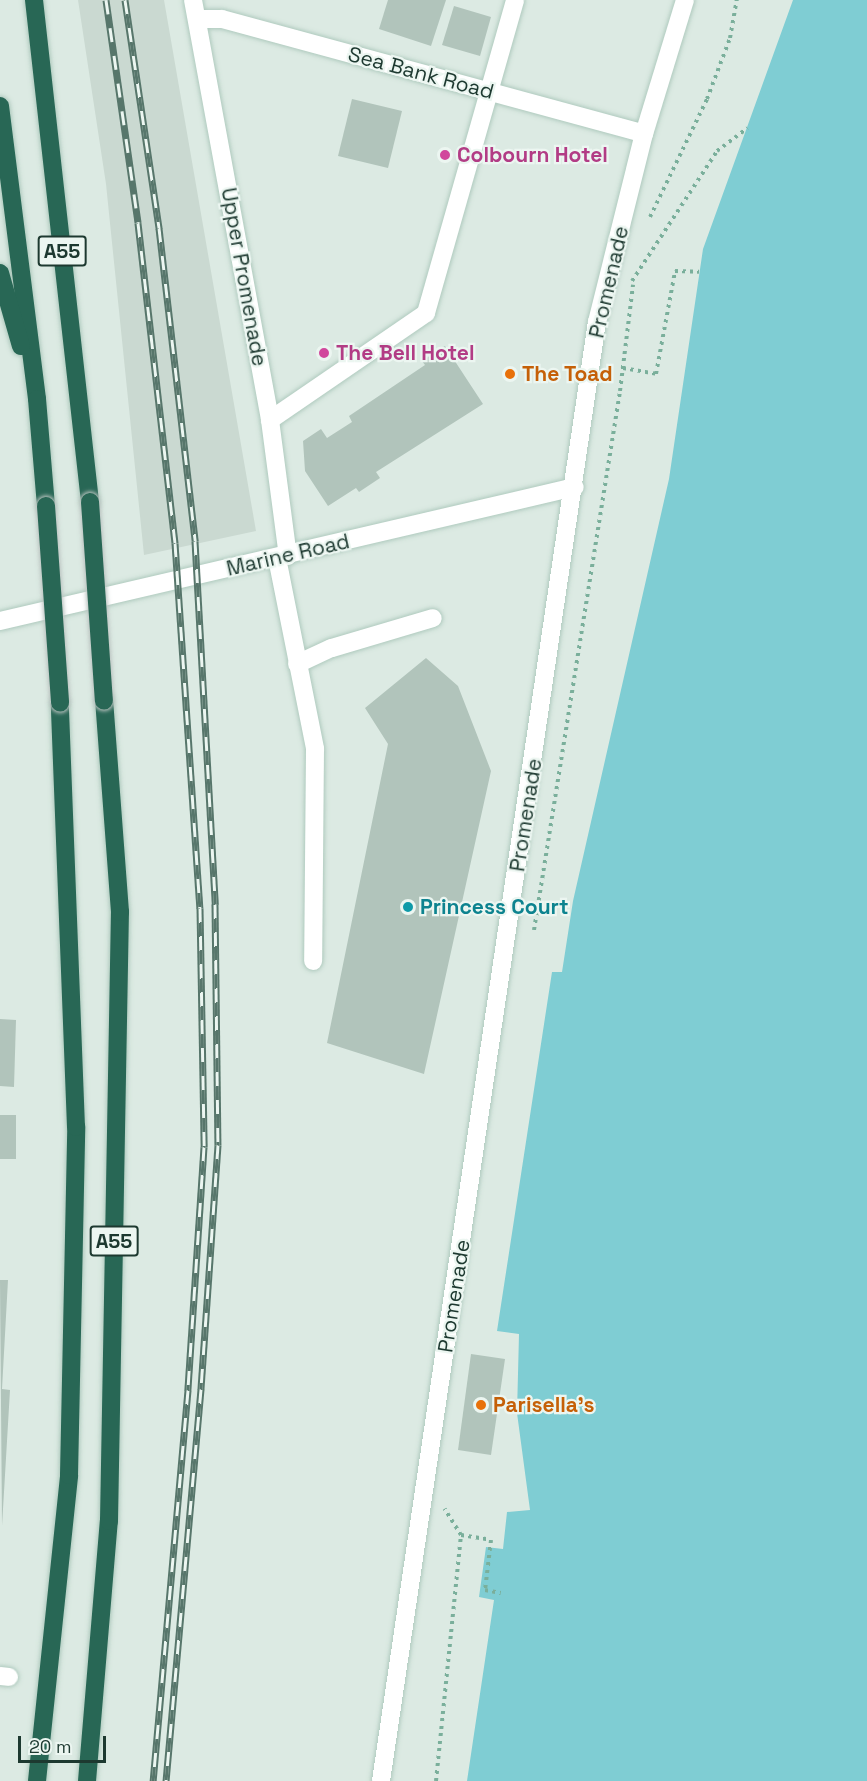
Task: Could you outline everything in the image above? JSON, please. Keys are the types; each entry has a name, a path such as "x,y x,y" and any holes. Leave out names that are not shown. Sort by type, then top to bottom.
{"highway":[{"name":"A55","path":"34,0 90,502 120,924 109,1521 87,1781"},
{"name":"A55","path":"0,106 37,399 46,506 60,703 76,1127 70,1462 37,1781"},
{"path":"0,273 37,399"}],"street":[{"name":"Upper Promenade","path":"193,0 270,420 282,557 297,664 312,721 315,749 313,961"},
{"path":"270,420 426,313 514,0"},
{"name":"Promenade","path":"381,1781 575,487 597,322 644,134 685,0"},
{"name":"Sea Bank Road","path":"197,19 222,19 644,134"},
{"name":"Marine Road","path":"0,621 575,487"},
{"path":"297,664 332,648 433,618"}],"path":[{"path":"648,220 707,99 730,38 737,0"},
{"path":"633,281 717,151 747,128"},
{"path":"533,932 623,368 636,261"},
{"path":"623,368 656,374 675,271 699,272"},
{"path":"436,1781 461,1535 443,1506"},
{"path":"461,1535 491,1540 485,1590 501,1593"}],"shaded area":[{"path":"78,0 164,0 256,531 144,555 106,184"}],"water":[{"path":"793,0 867,0 867,1781 467,1781 494,1600 479,1597 486,1547 503,1549 507,1512 530,1510 517,1413 519,1334 497,1331 552,972 562,972 573,901 669,479 703,249"}],"building":[{"path":"388,0 446,0 431,46 379,29"},
{"path":"454,6 491,17 480,56 442,45"},
{"path":"352,99 402,111 388,168 338,156"},
{"path":"445,346 483,404 376,472 380,478 359,492 356,488 328,506 305,471 303,441 321,429 327,438 352,422 349,416 425,365 422,361"},
{"name":"Princess Court","path":"426,658 458,686 491,771 424,1074 327,1043 388,744 365,708"},
{"path":"0,1019 16,1020 14,1087 0,1086"},
{"path":"0,1115 16,1115 16,1159 0,1159"},
{"path":"0,1280 8,1280 2,1389 10,1390 2,1526"},
{"name":"Parisella's","path":"471,1354 505,1359 491,1455 458,1450"}],"railway":[{"path":"106,0 138,223 175,543 200,908 204,1147 188,1390 153,1781"},
{"path":"125,0 159,228 195,541 215,904 218,1145 201,1389 166,1781"}],"place":[{"name":"Colbourn Hotel","path":"445,155"},
{"name":"The Bell Hotel","path":"324,353"},
{"name":"The Toad","path":"510,374"},
{"name":"Princess Court","path":"408,907"},
{"name":"Parisella's","path":"481,1405"}]}
